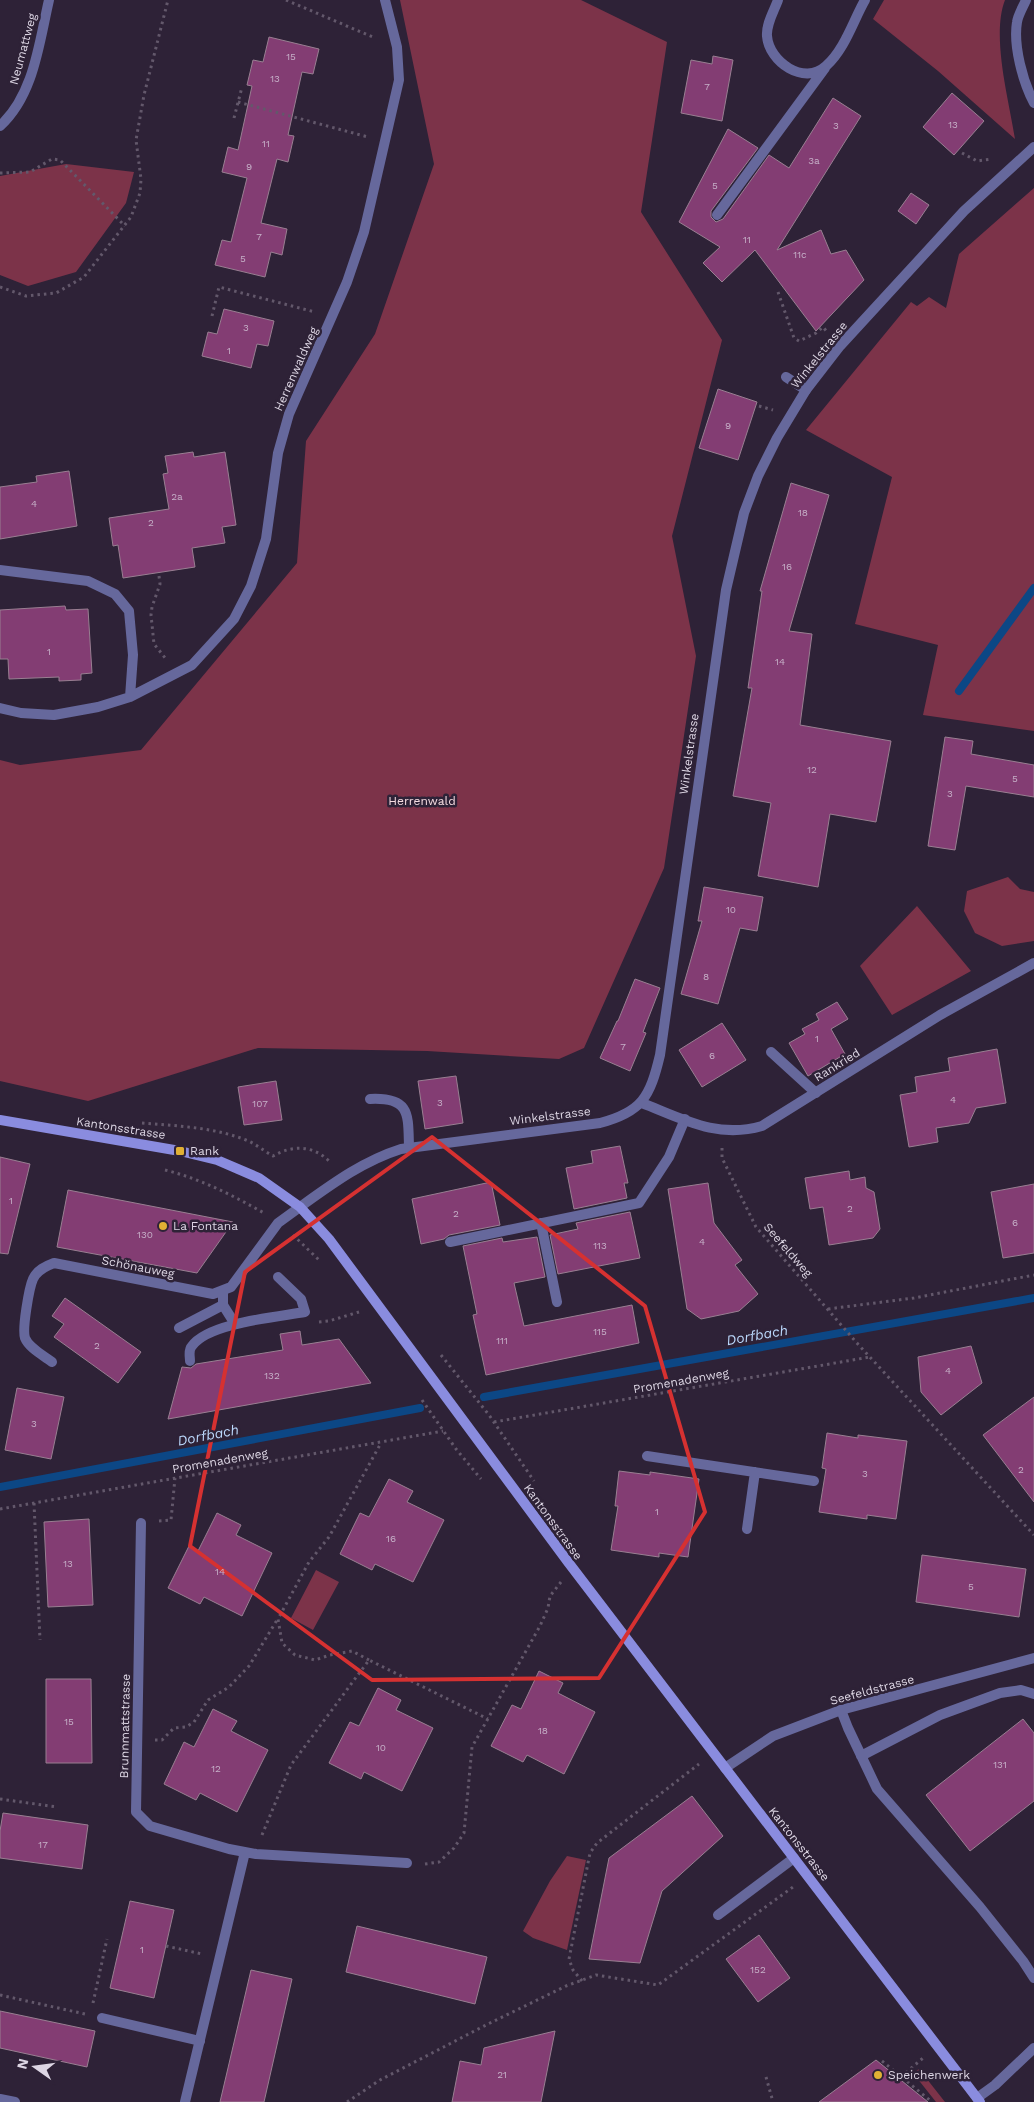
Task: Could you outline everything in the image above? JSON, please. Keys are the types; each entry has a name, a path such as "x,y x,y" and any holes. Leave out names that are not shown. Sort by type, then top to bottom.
{"main road":[{"name":"Kantonsstrasse","path":"0,1120 180,1151 217,1160 259,1178 300,1207 329,1239 568,1562 979,2100"}],"street":[{"name":"Neumattweg","path":"0,126 13,114 28,87 49,0"},
{"name":"Herrenwaldweg","path":"0,708 21,713 54,715 98,707 130,697 192,665 234,619 251,586 266,539 278,453 287,422 347,282 364,232 386,142 399,80 397,47 385,0"},
{"path":"778,0 770,20 767,36 771,51 780,64 795,71 811,73 826,67"},
{"path":"718,215 843,45 865,0"},
{"path":"1026,0 1017,21 1017,37 1020,64 1027,89 1034,103"},
{"name":"Winkelstrasse","path":"300,1207 340,1178 377,1157 409,1148 600,1123 621,1117 636,1109 642,1103 656,1073 660,1055 726,590 744,513 758,476 777,438 806,390 840,346 964,211 1034,147"},
{"path":"786,377 806,390"},
{"path":"0,570 88,581 115,594 129,611 133,655 130,697"},
{"name":"Rankried","path":"642,1103 708,1128 746,1130 762,1126 940,1015 1034,963"},
{"path":"771,1052 816,1093"},
{"path":"370,1099 383,1098 403,1106 408,1116 409,1148"},
{"path":"450,1242 638,1203 669,1157 685,1119"},
{"path":"235,1324 223,1305 223,1292 231,1287 278,1223 300,1207"},
{"path":"541,1223 557,1302"},
{"name":"Schönauweg","path":"52,1362 32,1347 25,1337 25,1321 33,1279 42,1268 54,1263 213,1294 223,1292"},
{"path":"190,1361 192,1345 204,1336 235,1324 305,1312 302,1299 278,1277"},
{"path":"180,1328 223,1305"},
{"path":"647,1456 814,1481"},
{"path":"747,1529 755,1472"},
{"name":"Brunnmattstrasse","path":"141,1523 136,1812 150,1826 245,1852 407,1862"},
{"name":"Seefeldstrasse","path":"725,1768 773,1736 842,1710 1034,1658"},
{"path":"861,1756 940,1714 1000,1693 1021,1690 1034,1694"},
{"path":"842,1710 848,1728 877,1788 980,1907 1023,1961 1034,1978"},
{"path":"186,2102 245,1852"},
{"path":"718,1915 794,1858"},
{"path":"102,2018 200,2041"},
{"path":"979,2100 1034,2048"},
{"path":"0,2099 15,2102"}],"path":[{"path":"0,287 26,296 56,293 84,277 131,218 140,193 141,179 136,140 144,95 168,0"},
{"path":"286,0 397,47"},
{"path":"234,118 242,87"},
{"path":"238,102 386,142"},
{"path":"962,154 977,161 995,158"},
{"path":"0,173 30,172 52,159 60,160 125,226"},
{"path":"212,316 219,287 307,310"},
{"path":"778,292 794,338 799,341 816,334 823,327 831,335"},
{"path":"159,576 160,584 152,607 154,644 180,671"},
{"path":"135,1123 190,1127 217,1132 253,1143 273,1156 282,1151 311,1148 321,1153 329,1161"},
{"name":"Seefeldweg","path":"722,1130 722,1158 756,1227 870,1357"},
{"path":"158,1168 190,1176 228,1192 278,1223 322,1264"},
{"path":"827,1309 914,1298 1034,1275"},
{"path":"305,1312 318,1322 329,1321 362,1311 356,1305"},
{"path":"870,1357 1034,1535"},
{"name":"Promenadenweg","path":"494,1422 870,1357"},
{"path":"418,1393 443,1431 483,1482"},
{"name":"Promenadenweg","path":"0,1509 443,1431"},
{"path":"162,1740 174,1728 186,1727 194,1722 208,1700 229,1687 249,1666 278,1620 309,1562 329,1537 381,1442"},
{"path":"141,1523 171,1520 175,1478"},
{"path":"34,1503 40,1640"},
{"path":"556,1574 567,1588"},
{"path":"407,1862 428,1864 439,1862 454,1848 464,1833 472,1747 516,1672 540,1626 548,1608 550,1596 562,1581"},
{"path":"278,1620 282,1643 295,1655 315,1660 352,1651 488,1718"},
{"path":"261,1837 290,1765 369,1660"},
{"path":"696,1758 705,1770"},
{"path":"582,1980 573,1970 569,1959 590,1853 597,1843 700,1764"},
{"path":"0,1799 57,1807"},
{"path":"347,2102 380,2080 463,2037 582,1980 596,1975 658,1985 793,1887"},
{"path":"90,2015 107,1939"},
{"path":"166,1946 205,1955"},
{"path":"0,1995 102,2018"},
{"path":"901,2077 923,2058"},
{"path":"882,2061 932,2102"},
{"path":"766,2077 773,2102"}],"highlighted area":[{"path":"432,1137 645,1306 705,1512 599,1678 372,1680 190,1546 245,1272"}],"green space":[{"name":"Herrenwald","path":"400,0 581,0 667,42 641,212 722,340 672,536 696,656 664,868 584,1048 559,1059 427,1051 258,1048 88,1101 0,1081 0,760 20,765 141,750 297,563 306,441 375,334 434,164"},
{"path":"884,0 1005,0 1001,15 1000,50 1015,139 938,71 873,19"},
{"path":"66,164 134,172 126,203 76,272 28,286 0,275 0,176"},
{"path":"1034,188 1034,731 923,715 938,645 855,624 892,477 806,430 911,302 917,306 929,297 946,308 959,254"},
{"path":"1008,877 1020,889 1034,892 1034,941 1002,946 975,933 964,911 967,891"},
{"path":"917,906 971,971 892,1015 860,966"},
{"path":"316,1570 339,1582 313,1630 291,1618"},
{"path":"567,1856 586,1860 567,1950 533,1938 523,1931 550,1881"},
{"path":"919,2069 945,2102 936,2102 913,2073"}],"building":[{"path":"269,37 319,49 313,74 302,72 288,135 294,136 288,162 277,159 261,223 287,229 282,255 271,252 265,277 215,265 222,240 231,242 247,178 222,172 228,147 238,150 252,86 247,85 253,60 263,62"},
{"path":"713,56 733,60 722,121 681,113 691,60 712,64"},
{"path":"952,93 984,121 954,155 923,127"},
{"path":"833,98 861,116 777,250 821,230 831,254 846,250 864,280 816,331 755,250 722,282 703,263 720,247 679,222 728,129 758,148 711,211 711,217 716,222 723,219 769,155 789,168"},
{"path":"911,193 929,205 916,224 898,211"},
{"path":"224,309 274,321 268,346 257,344 251,368 202,356 208,332 217,334"},
{"path":"718,389 757,402 738,460 699,448"},
{"path":"193,452 194,457 225,452 236,525 222,527 225,543 192,548 195,567 123,578 118,545 113,546 109,518 169,509 163,474 168,473 165,456"},
{"path":"69,471 77,526 0,539 0,487 37,482 36,476"},
{"path":"791,483 829,495 789,631 812,634 800,725 891,741 876,822 830,814 818,887 758,876 771,803 733,796 752,688 748,688 762,591 760,591"},
{"path":"65,606 66,610 88,609 92,673 81,674 81,680 59,681 59,677 9,679 8,659 0,659 0,610"},
{"path":"945,737 973,741 971,754 1034,765 1034,797 966,786 955,850 928,846"},
{"path":"704,887 763,897 757,931 740,928 718,1004 681,994 702,921 698,921"},
{"path":"635,979 660,988 643,1032 646,1033 630,1071 600,1058"},
{"path":"837,1002 848,1019 831,1029 845,1054 808,1076 789,1043 805,1034 802,1029 819,1020 816,1014"},
{"path":"722,1023 746,1060 702,1087 679,1050"},
{"path":"997,1049 1006,1103 976,1108 969,1123 936,1128 938,1142 909,1147 900,1095 917,1092 915,1077 950,1071 948,1058"},
{"path":"456,1076 463,1123 425,1129 418,1081"},
{"path":"276,1081 282,1120 244,1125 238,1087"},
{"path":"620,1146 628,1183 624,1183 627,1198 574,1209 566,1168 593,1163 591,1151"},
{"path":"0,1157 30,1164 8,1254 0,1253"},
{"path":"849,1171 850,1180 865,1177 866,1188 874,1192 880,1229 873,1238 829,1245 823,1207 810,1209 805,1178"},
{"path":"491,1182 500,1225 449,1235 444,1239 421,1244 412,1199"},
{"path":"708,1183 714,1223 742,1260 735,1265 758,1294 739,1311 701,1319 687,1309 668,1189"},
{"path":"1034,1184 1034,1253 1003,1258 991,1192"},
{"path":"68,1190 233,1222 197,1273 57,1247"},
{"path":"630,1212 640,1258 558,1274 550,1235 578,1229 576,1223"},
{"path":"537,1237 545,1277 514,1283 524,1326 632,1305 639,1343 486,1375 473,1315 477,1314 463,1246 502,1238 503,1242"},
{"path":"65,1298 141,1352 118,1383 54,1337 64,1324 52,1316"},
{"path":"300,1331 302,1345 339,1339 371,1383 168,1419 182,1367 191,1368 196,1364 283,1350 280,1334"},
{"path":"971,1346 982,1383 941,1415 921,1392 918,1357"},
{"path":"17,1388 64,1397 51,1459 5,1450"},
{"path":"1034,1397 1034,1502 983,1435"},
{"path":"827,1433 858,1438 858,1435 907,1441 896,1519 867,1515 867,1519 819,1512 826,1469 822,1468"},
{"path":"619,1471 650,1475 650,1472 699,1479 688,1557 659,1553 659,1557 611,1550 618,1506 615,1506"},
{"path":"389,1479 413,1491 407,1502 444,1520 413,1582 375,1564 372,1570 340,1554 360,1513 369,1517"},
{"path":"217,1513 241,1525 236,1535 272,1553 242,1616 204,1597 200,1604 168,1588 189,1546 198,1551"},
{"path":"89,1519 93,1605 48,1607 44,1522"},
{"path":"922,1555 1026,1569 1019,1617 916,1602"},
{"path":"539,1671 563,1683 558,1693 595,1712 564,1774 527,1755 523,1762 491,1746 512,1705 521,1709"},
{"path":"46,1679 91,1679 92,1763 46,1763"},
{"path":"378,1688 401,1700 396,1710 433,1728 402,1791 364,1772 361,1779 329,1763 350,1722 359,1726"},
{"path":"213,1709 237,1721 231,1731 268,1750 237,1812 200,1793 196,1800 164,1784 184,1742 194,1747"},
{"path":"1023,1719 1034,1733 1034,1801 970,1851 926,1795"},
{"path":"692,1796 723,1836 662,1891 640,1963 589,1959 609,1858"},
{"path":"3,1813 88,1825 82,1869 0,1858 0,1831"},
{"path":"130,1901 174,1910 154,1998 110,1988"},
{"path":"357,1926 487,1957 475,2004 346,1972"},
{"path":"759,1935 790,1978 758,2002 726,1959"},
{"path":"251,1970 292,1979 264,2102 220,2102"},
{"path":"0,2011 95,2031 87,2067 0,2048"},
{"path":"555,2031 541,2102 452,2102 460,2061 481,2065 484,2048"},
{"path":"876,2060 928,2102 819,2102"}],"waterway":[{"path":"959,691 1034,588"},
{"name":"Dorfbach","path":"484,1397 1034,1298"},
{"name":"Dorfbach","path":"0,1487 420,1408"}],"place":[{"name":"Rank","path":"180,1151"},
{"name":"La Fontana","path":"163,1226"},
{"name":"Speichenwerk","path":"878,2075"}]}
